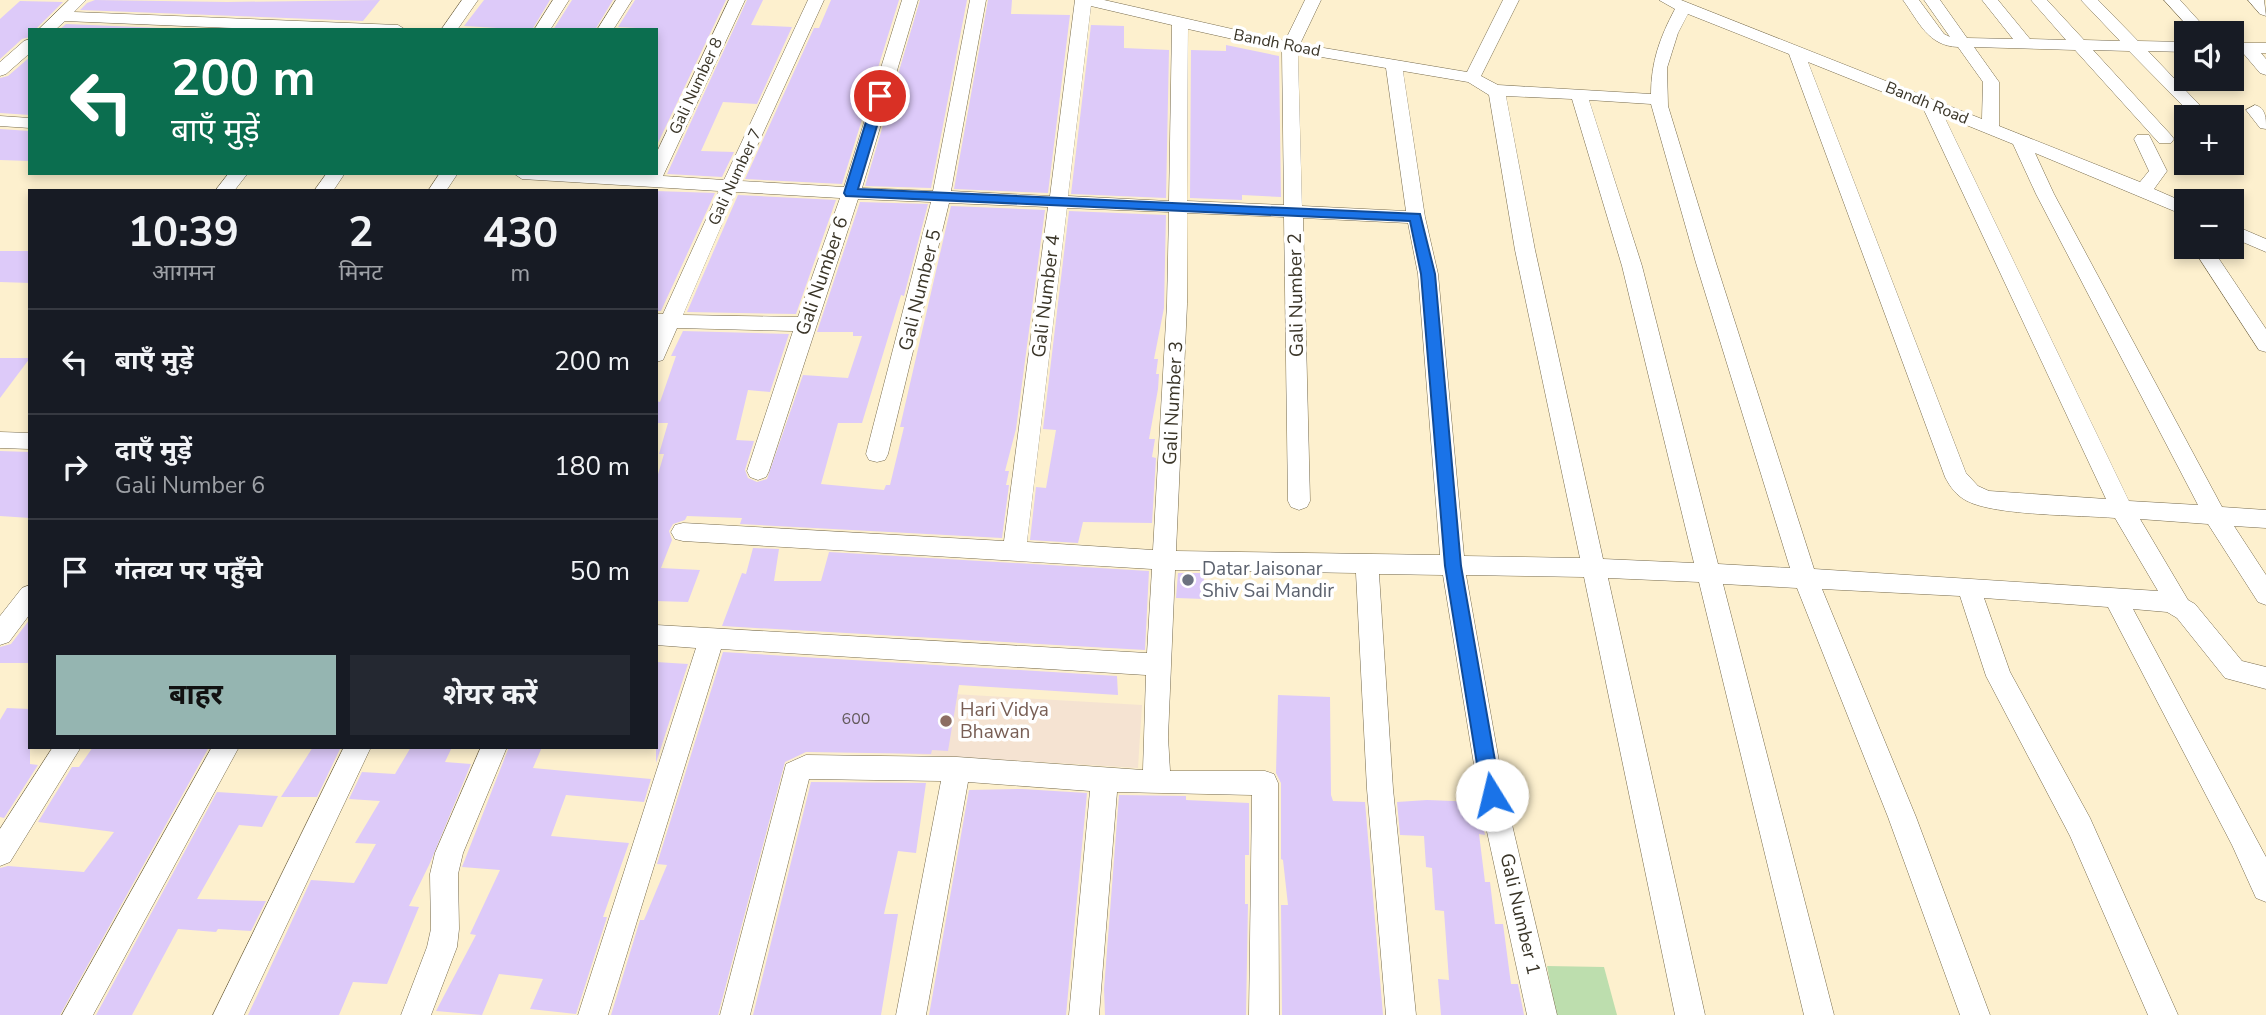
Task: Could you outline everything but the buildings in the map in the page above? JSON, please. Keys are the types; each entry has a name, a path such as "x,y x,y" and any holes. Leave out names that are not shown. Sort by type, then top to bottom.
{"street":[{"path":"48,28 78,0"},
{"path":"450,28 470,0"},
{"path":"543,28 561,0"},
{"path":"607,28 624,0"},
{"name":"Gali Number 8","path":"658,170 737,0"},
{"name":"Gali Number 7","path":"658,345 663,321 732,184 816,0"},
{"name":"Gali Number 6","path":"758,471 804,324 850,193 909,0"},
{"name":"Gali Number 5","path":"877,454 942,197 978,0"},
{"name":"Bandh Road","path":"1084,0 1290,47 1472,78 1494,90"},
{"name":"Gali Number 4","path":"1014,550 1084,0"},
{"path":"1290,47 1312,0"},
{"path":"1472,78 1511,0"},
{"path":"1911,0 1941,39 1949,42 2174,47"},
{"path":"1932,0 1991,82 1990,128"},
{"path":"1990,0 2026,44"},
{"path":"2039,0 2076,44 2165,139"},
{"path":"2089,0 2137,46 2192,105"},
{"path":"2172,0 2191,21"},
{"path":"2256,0 2266,11"},
{"path":"1676,3 1659,68 1659,99 1706,263 1805,578 1902,817 1975,1015"},
{"name":"Bandh Road","path":"1676,3 2020,140 2144,191 2174,207"},
{"path":"61,16 331,28"},
{"name":"Gali Number 3","path":"1157,783 1155,737 1177,304 1181,24"},
{"path":"5,67 28,46"},
{"name":"Gali Number 2","path":"1290,47 1299,501"},
{"path":"2244,48 2266,48"},
{"path":"1796,51 1956,477 1970,493 1989,500 2266,519"},
{"path":"2244,51 2266,69"},
{"path":"5,67 28,64"},
{"name":"Gali Number 1","path":"1394,65 1416,217 1428,274 1453,566 1492,795 1542,1015"},
{"path":"1494,90 1659,99"},
{"path":"1494,90 1500,101 1525,250 1690,1015"},
{"path":"1579,95 1632,266 1819,1015"},
{"path":"1930,105 2122,509 2178,604 2234,670 2266,678"},
{"path":"0,121 28,123"},
{"path":"2143,139 2158,171 2144,191"},
{"path":"2020,140 2045,194 2217,517 2266,595"},
{"path":"226,189 237,175"},
{"path":"539,175 631,186 655,176 850,193 1416,217"},
{"path":"2244,236 2266,246"},
{"path":"2210,259 2266,345"},
{"path":"663,321 804,324"},
{"path":"683,532 1166,560 1595,568 1708,573 1969,587 2178,604"},
{"path":"1367,565 1380,789 1401,1015"},
{"path":"1969,587 1981,630 1999,676 2080,827 2163,1015"},
{"path":"0,635 28,598"},
{"path":"2115,598 2242,836 2266,888"},
{"path":"658,635 1159,665"},
{"path":"593,1015 712,637"},
{"path":"0,853 67,749"},
{"path":"77,1015 225,749"},
{"path":"228,1015 357,749"},
{"path":"415,1015 442,947 445,929 444,874 449,853 493,749"},
{"path":"735,1015 796,771 806,766 957,769 1157,783 1265,783 1264,1015"},
{"path":"911,1015 957,769"},
{"path":"1084,1015 1101,803 1106,780"}],"shaded area":[{"name":"Hari Vidya Bhawan","path":"762,683 1142,705 1138,768 744,744"}],"green space":[{"path":"1547,966 1604,967 1617,1015 1556,1015"}],"place":[{"name":"Datar Jaisonar Shiv Sai Mandir","path":"1188,580"},
{"name":"Hari Vidya Bhawan","path":"946,721"}],"route":[{"path":"880,96 850,193 1416,217 1428,274 1453,566 1492,795"}]}
